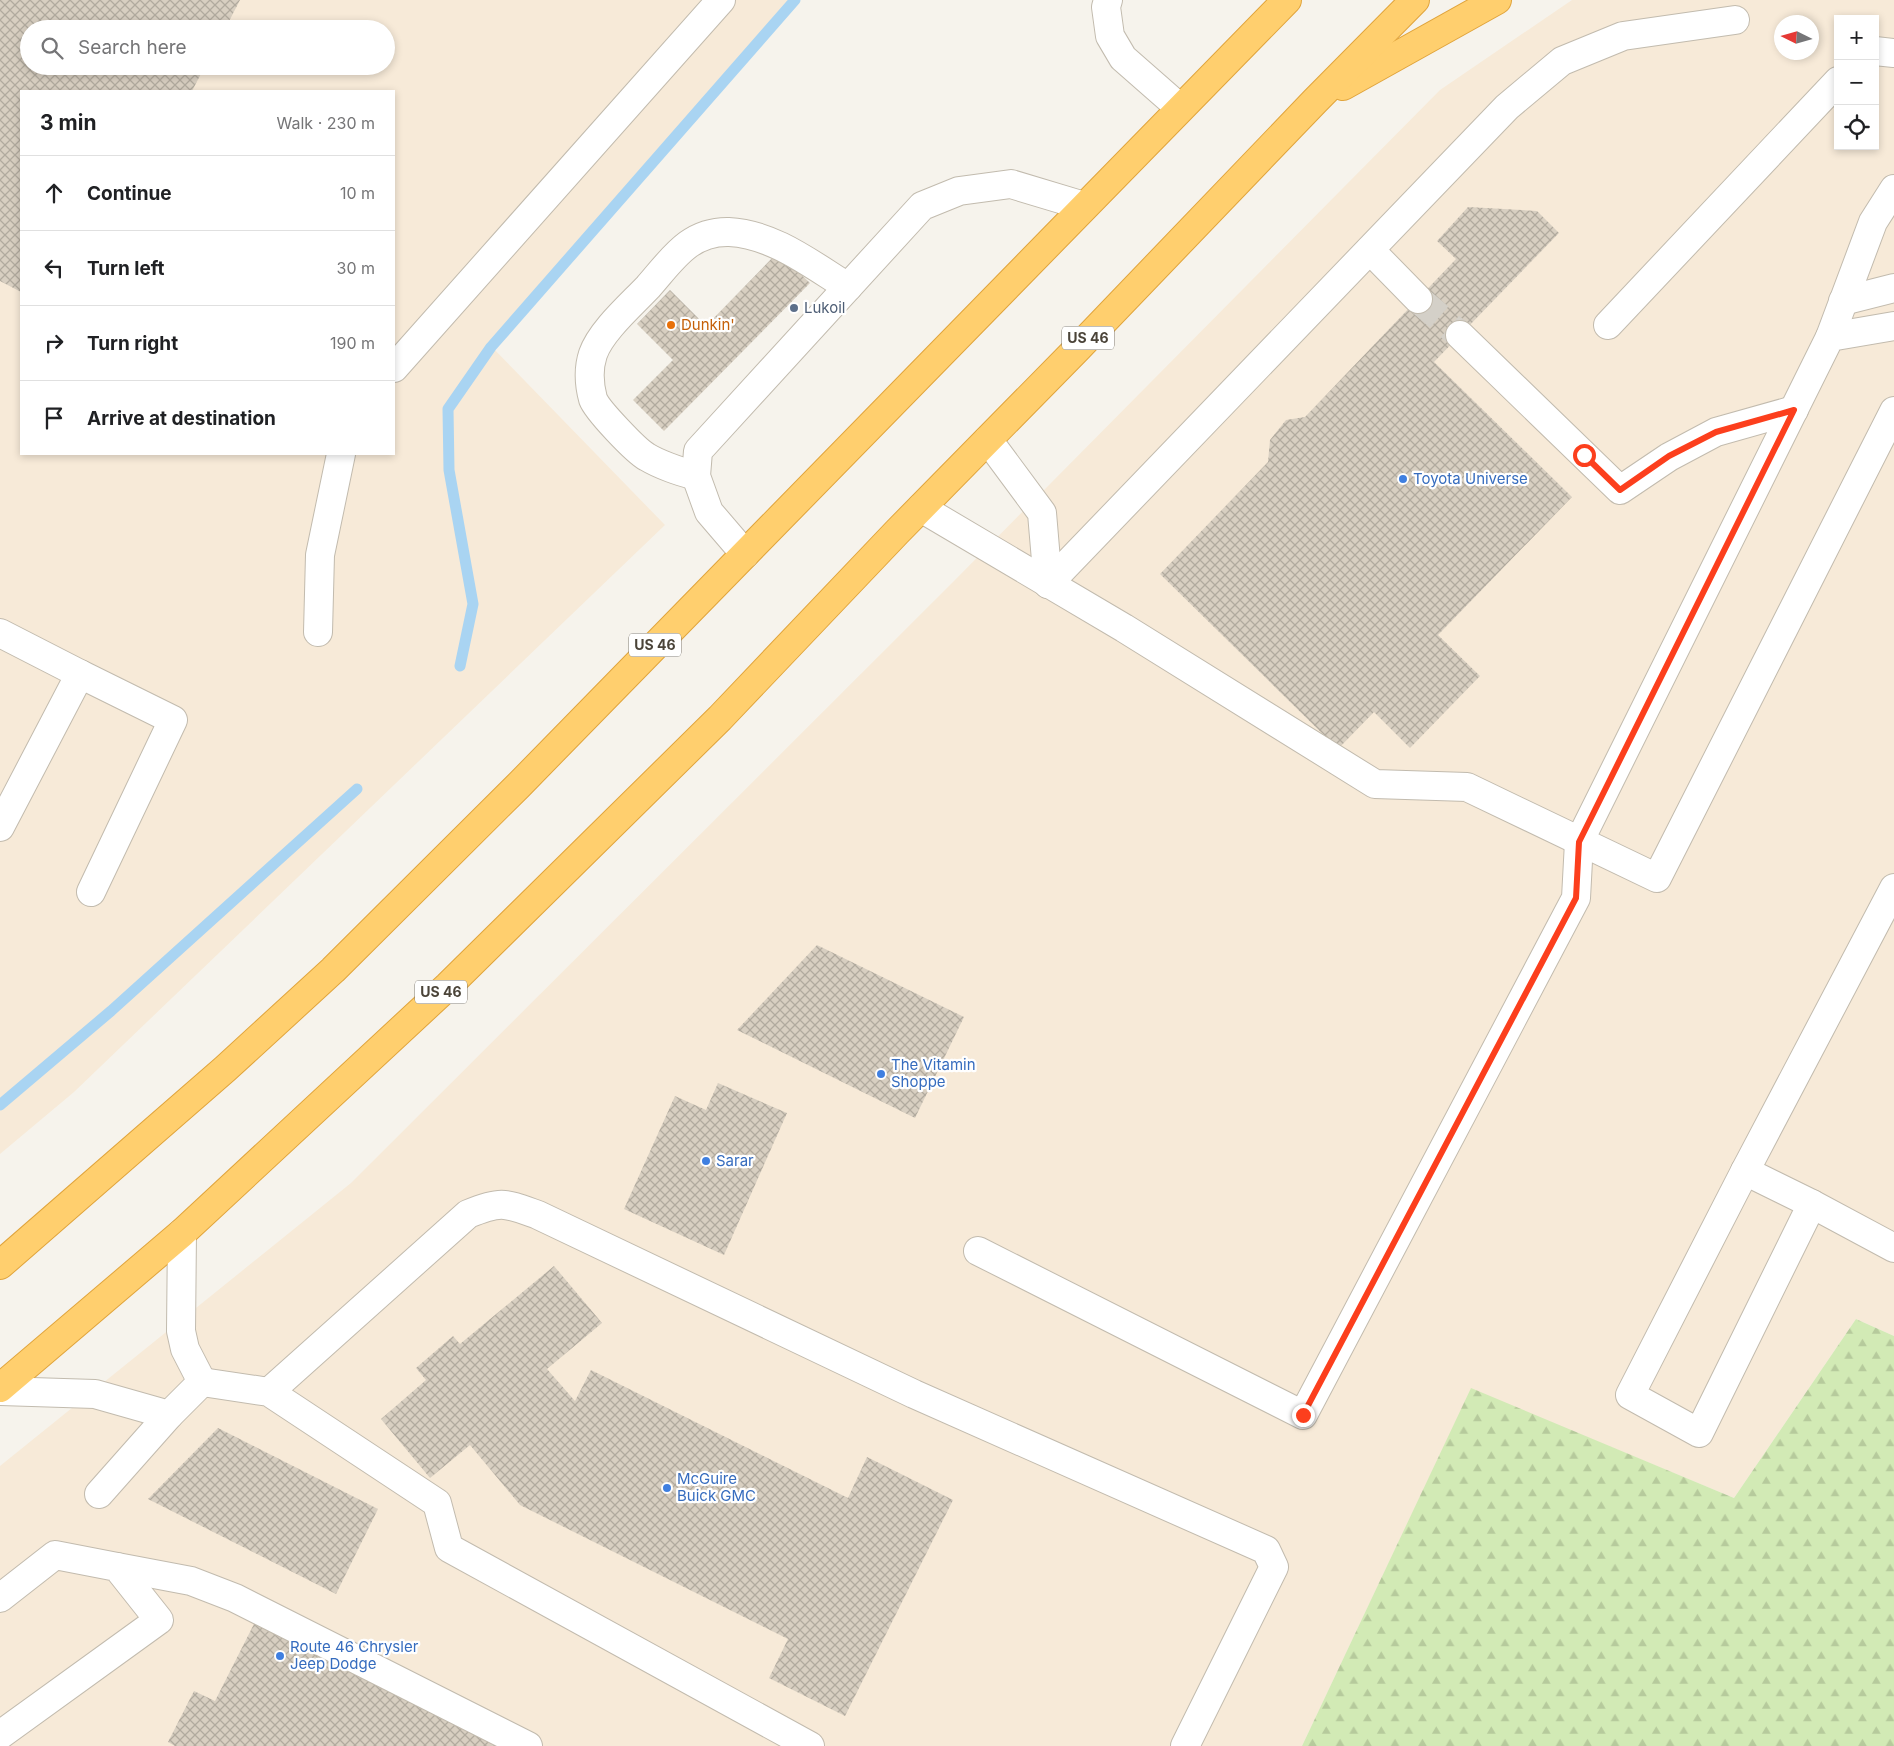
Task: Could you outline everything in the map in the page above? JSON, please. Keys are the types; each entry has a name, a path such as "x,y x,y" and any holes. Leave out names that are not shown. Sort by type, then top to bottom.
{"highway":[{"name":"US 46","path":"0,1265 225,1069 333,970 518,786 1287,0"},
{"name":"US 46","path":"0,1389 182,1233 448,986 720,718 920,508 1415,0"},
{"path":"1315,101 1497,0"}],"lane":[{"path":"395,367 721,0"},
{"path":"1108,0 1106,7 1110,36 1124,58 1180,108"},
{"path":"1048,584 1507,107 1562,61 1623,36 1735,20"},
{"path":"1879,52 1894,53"},
{"path":"1608,325 1834,85"},
{"path":"744,554 709,512 696,476 698,452 922,206 959,191 1011,184 1084,206"},
{"path":"978,1251 1303,1415 1576,898 1579,842 1830,337 1873,222 1894,189"},
{"path":"696,476 668,467 645,456 628,442 594,401 589,378 593,354 606,334 685,245 704,235 728,232 754,236 789,250 848,287"},
{"path":"1370,250 1418,299"},
{"path":"1844,301 1894,288"},
{"path":"1830,337 1894,328"},
{"path":"1460,335 1620,490 1669,456 1716,432 1794,410"},
{"path":"920,508 1133,633 1375,784 1467,787 1657,878 1894,411"},
{"path":"988,440 1042,512 1048,584"},
{"path":"318,632 320,555 341,455"},
{"path":"0,633 173,720 91,892"},
{"path":"0,828 80,674"},
{"path":"1812,1204 1699,1433 1630,1395 1894,888"},
{"path":"1745,1171 1894,1248"},
{"path":"269,1392 468,1214 486,1206 506,1204 538,1215 914,1394 1266,1550 1274,1567 1185,1746"},
{"path":"182,1233 181,1331 185,1349 202,1382"},
{"path":"202,1382 269,1392 437,1503 449,1548 810,1746"},
{"path":"99,1494 202,1382"},
{"path":"0,1389 95,1394 170,1415"},
{"path":"0,1598 55,1555 191,1581 235,1598 528,1746"},
{"path":"0,1735 159,1620 117,1567"}],"shaded area":[{"path":"0,0 795,0 491,346 665,525 74,1092 0,1154"},
{"path":"1572,0 1894,0 1894,1336 1856,1319 1734,1498 1471,1389 1302,1746 0,1746 0,1466 351,1183 953,582 1440,90"}],"green space":[{"path":"1856,1319 1894,1336 1894,1746 1302,1746 1471,1388 1734,1498"}],"building":[{"path":"0,0 240,0 230,20 20,20 20,75 200,75 193,90 20,90 20,291 0,281"},
{"name":"Toyota Universe","path":"1468,207 1537,211 1559,233 1434,362 1572,497 1438,635 1480,676 1410,748 1374,712 1338,749 1160,574 1268,462 1270,440 1286,420 1305,417 1456,259 1437,241"},
{"path":"778,252 810,283 664,431 633,400 673,360 637,324 670,290 706,326"},
{"name":"The Vitamin Shoppe","path":"817,945 964,1017 915,1118 737,1030"},
{"name":"Sarar","path":"718,1083 787,1113 724,1255 624,1209 675,1096 706,1110"},
{"name":"McGuire Buick GMC","path":"554,1266 602,1323 547,1369 575,1401 591,1370 848,1498 867,1457 953,1500 845,1716 769,1678 788,1639 520,1505 470,1445 430,1478 381,1419 426,1380 416,1368 453,1336 460,1344"},
{"path":"218,1428 378,1509 336,1594 148,1499"},
{"name":"Route 46 Chrysler Jeep Dodge","path":"255,1622 502,1746 175,1746 168,1742 194,1691 215,1701"}],"waterway":[{"path":"460,666 473,604 449,470 448,409 491,347 795,0"},
{"path":"0,1105 111,1011 357,789"}],"tunnel":[{"path":"1418,299 1460,335"}],"place":[{"name":"Lukoil","path":"794,308"},
{"name":"Dunkin'","path":"671,325"},
{"name":"Toyota Universe","path":"1403,479"},
{"name":"The Vitamin Shoppe","path":"881,1074"},
{"name":"Sarar","path":"706,1161"},
{"name":"McGuire Buick GMC","path":"667,1488"},
{"name":"Route 46 Chrysler Jeep Dodge","path":"280,1656"}],"route":[{"path":"1303,1415 1576,898 1579,842 1794,410 1716,432 1669,456 1620,490 1584,455"}]}
